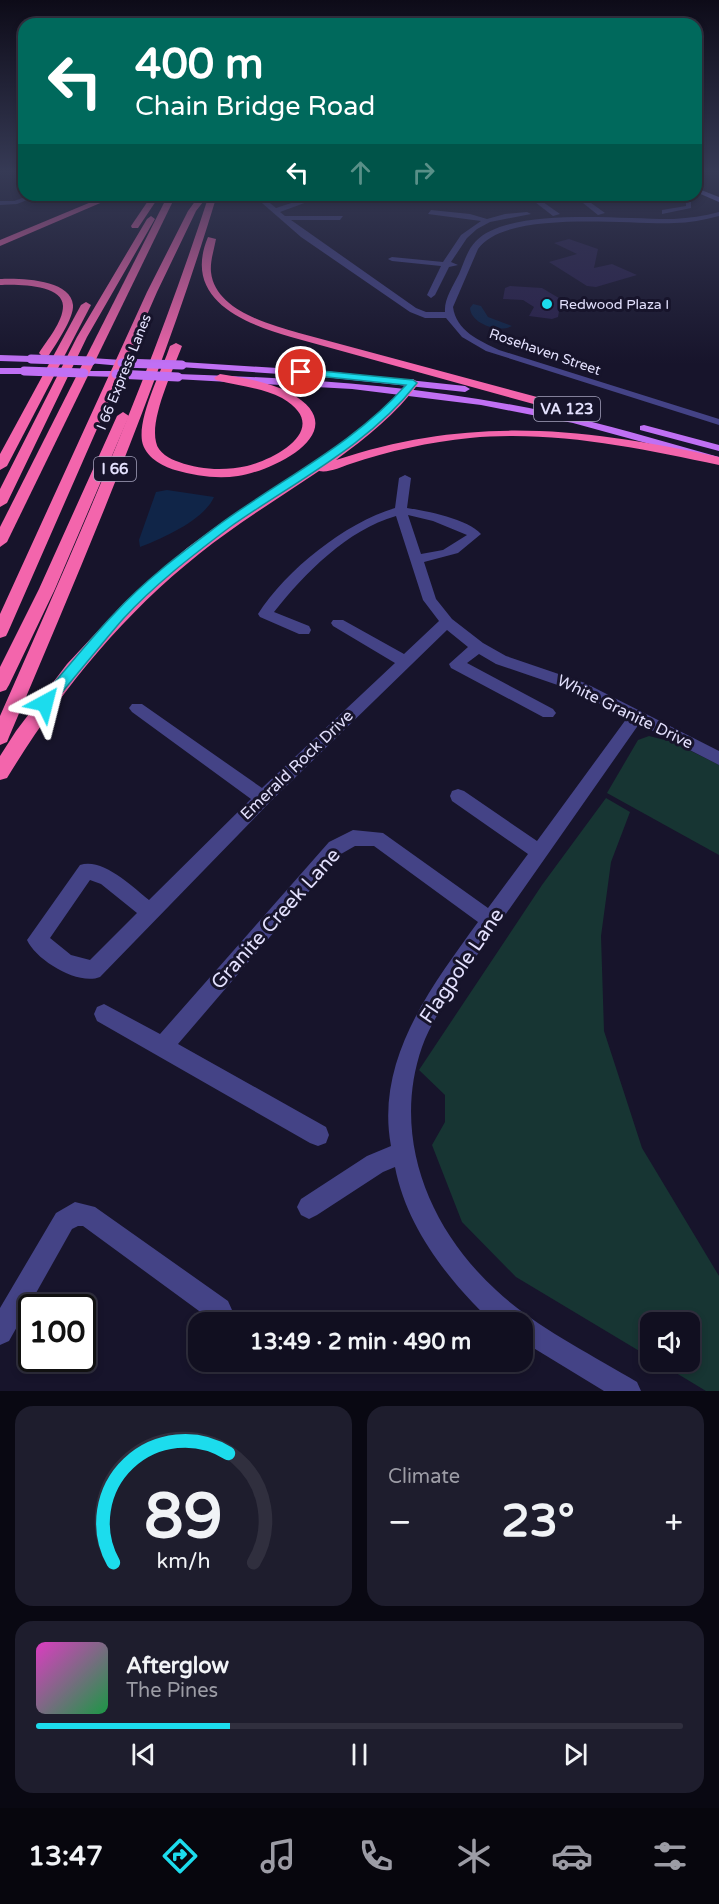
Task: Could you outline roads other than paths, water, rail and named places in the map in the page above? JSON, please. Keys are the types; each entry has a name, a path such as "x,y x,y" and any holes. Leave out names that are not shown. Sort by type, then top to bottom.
{"highway":[{"path":"0,243 19,235"},
{"path":"117,254 130,235"},
{"path":"0,503 82,337 141,235"},
{"path":"0,542 154,235"},
{"path":"0,632 152,292 180,235"},
{"name":"I 66 Express Lanes","path":"0,685 47,589 117,431 165,308 188,235"},
{"name":"I 66","path":"0,737 118,462 168,335 200,235"},
{"path":"213,235 149,426 148,435 152,448 162,459 178,467 202,472 229,473 273,463 303,442 307,435 309,419 293,400 254,385 220,378"},
{"path":"212,239 207,271 209,283 229,307 251,320 295,335 563,408"},
{"path":"0,282 29,282 45,286 62,294 68,305 27,388"},
{"path":"0,466 94,291"},
{"path":"0,772 28,726 50,696 120,615 171,568 227,525 343,447 385,414 409,388"},
{"path":"282,487 337,463 377,450 431,439 489,433 576,435 634,443 719,460"}],"main road":[{"name":"VA 123","path":"0,358 124,358 182,365 301,372 409,388 547,414 719,460"},
{"name":"VA 123","path":"0,371 114,378 178,376 492,393 563,408 719,448"}],"street":[{"path":"306,235 413,310 425,315 450,315 451,300 466,266 480,241 491,235"},
{"path":"431,295 463,235"},
{"path":"392,259 466,266"},
{"name":"Rosehaven Street","path":"450,315 463,333 496,352 719,422"},
{"name":"White Granite Drive","path":"405,478 401,511 430,600 447,622 478,647 514,666 580,687 719,758"},
{"path":"304,630 265,614 311,564 371,522 401,511 437,518 475,534 462,545 441,557 415,559"},
{"name":"Emerald Rock Drive","path":"150,912 106,877 86,871 38,940 66,964 93,970 150,912 262,798 447,622"},
{"path":"338,623 405,661"},
{"path":"478,647 456,664 548,713"},
{"path":"137,708 262,798"},
{"name":"Flagpole Lane","path":"503,1312 480,1293 451,1262 437,1242 415,1196 402,1153 400,1101 404,1072 411,1047 436,998 538,851 637,715"},
{"path":"458,796 538,851"},
{"name":"Granite Creek Lane","path":"163,1046 334,848 353,838 377,838 491,921"},
{"path":"104,1014 318,1135"},
{"path":"309,1207 375,1164 402,1153"},
{"path":"0,1332 64,1221 75,1214 87,1215 219,1310"},
{"path":"533,1333 628,1391"}],"water":[{"path":"473,304 481,306 488,317 512,326 493,328 480,323 472,314 470,308"},
{"path":"167,490 214,497 192,521 140,547 139,540 156,492"}],"place":[{"name":"Redwood Plaza I","path":"547,304"}]}
